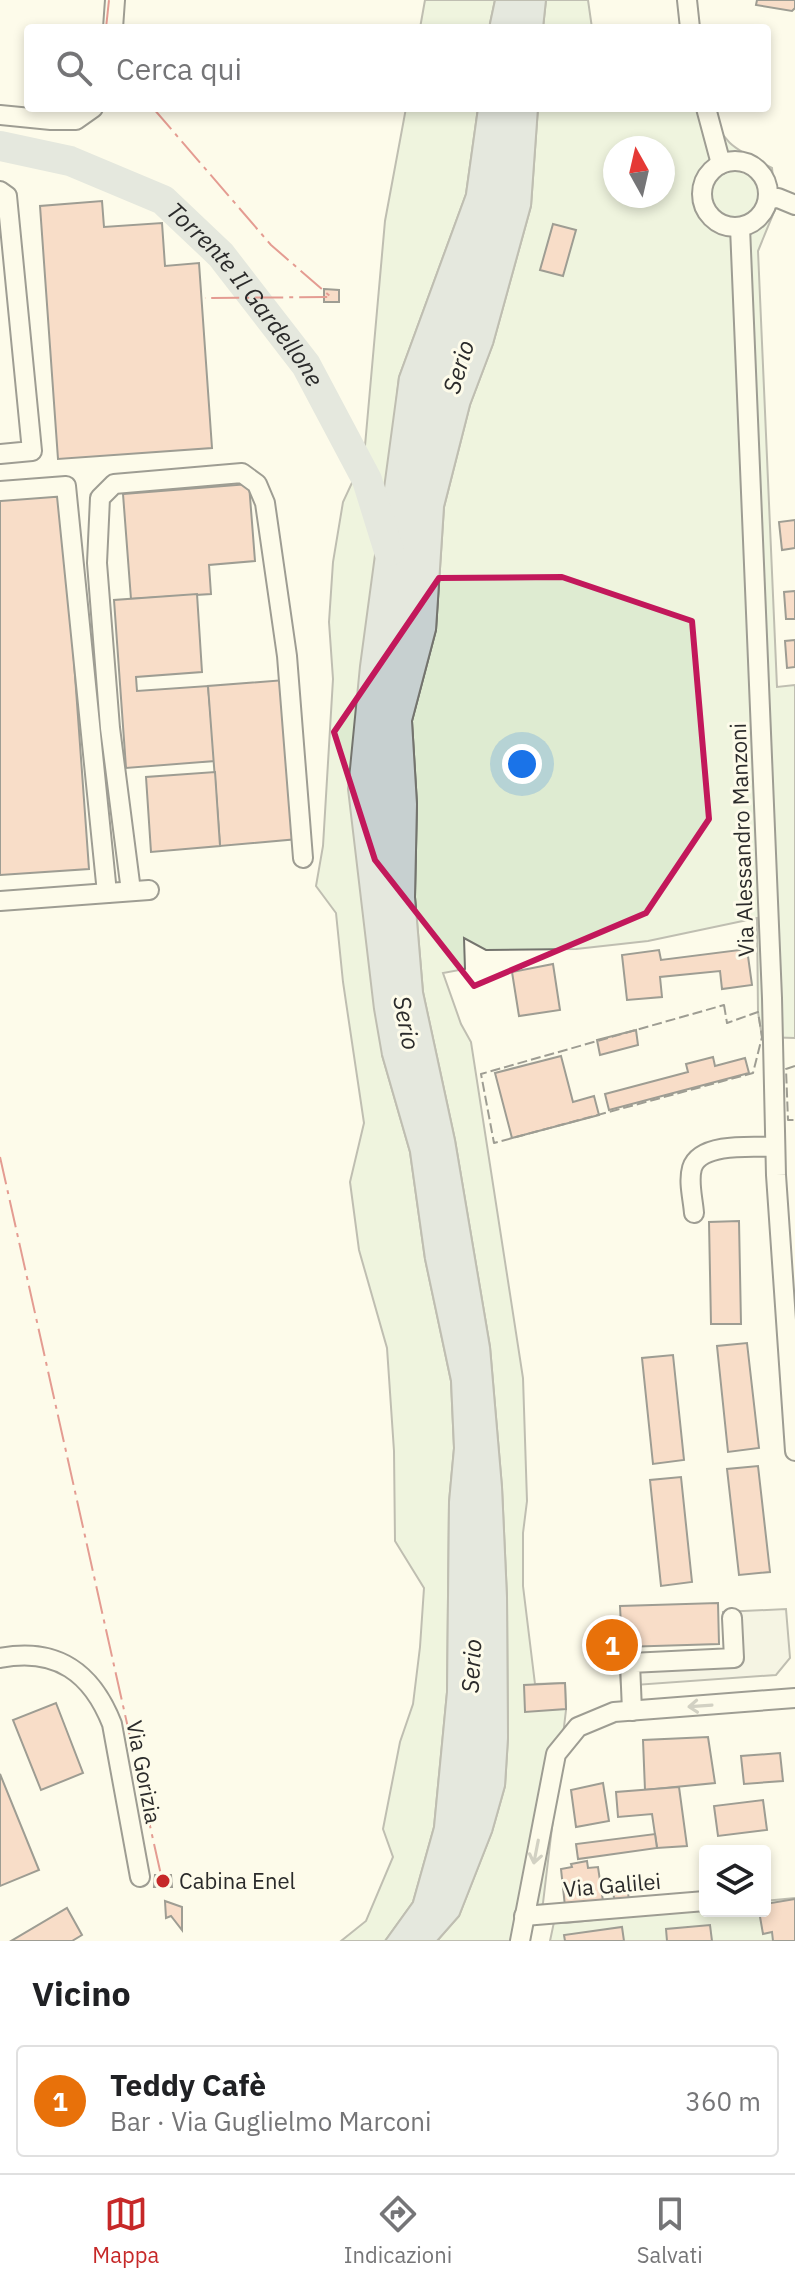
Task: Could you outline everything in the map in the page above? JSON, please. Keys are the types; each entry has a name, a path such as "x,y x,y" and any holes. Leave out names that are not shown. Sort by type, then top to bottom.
{"street":[{"path":"113,24 115,0"},
{"path":"687,0 690,24"},
{"path":"0,115 76,120 87,112"},
{"path":"707,112 721,164"},
{"path":"738,161 755,168 766,181 768,199 763,212 753,222 740,227 720,223 705,209 703,188 712,170 721,164 738,161"},
{"path":"0,191 7,196 32,451 0,454"},
{"path":"768,199 778,198 795,205"},
{"name":"Via Alessandro Manzoni","path":"740,227 757,603 775,1147 795,1451"},
{"path":"0,901 140,890 110,728 97,563 100,498 114,484 242,473 257,484 265,503 287,656 303,858"},
{"path":"0,491 66,486 107,893"},
{"path":"694,1213 691,1183 692,1168 697,1158 717,1149 775,1147"},
{"path":"632,1711 630,1663 734,1658 732,1618"},
{"name":"Via Gorizia","path":"0,1658 42,1656 57,1660 88,1680 102,1700 112,1724 140,1877"},
{"path":"520,1941 556,1754 578,1727 614,1712 786,1699 795,1690"},
{"path":"786,1699 795,1710"},
{"name":"Via Galilei","path":"524,1916 699,1901"}],"highlighted area":[{"path":"562,577 692,621 709,819 646,913 474,986 375,860 334,732 439,578"}],"green space":[{"path":"425,0 495,0 490,24 421,24"},
{"path":"546,0 588,0 591,24 543,24"},
{"path":"405,112 477,112 466,194 399,377 389,469 382,1055 410,1152 425,1259 451,1381 454,1448 449,1502 447,1692 434,1827 413,1902 385,1941 341,1941 366,1921 393,1857 383,1829 400,1742 413,1704 424,1588 395,1541 394,1451 387,1348 359,1250 350,1182 364,1123 336,913 316,886 323,846 333,679 329,622 333,562 343,502 364,457 385,221"},
{"path":"538,112 715,112 721,131 733,146 772,168 776,207 758,251 777,687 795,685 795,1038 762,1037 758,1012 757,918 648,941 576,949 486,950 464,938 465,969 443,973 461,1024 471,1042 523,1378 527,1501 523,1533 523,1586 535,1684 565,1683 566,1710 543,1903 521,1941 437,1941 459,1916 492,1832 505,1786 508,1738 502,1487 490,1347 455,1140 423,992 415,897 417,804 412,721 436,630 444,507 470,405 493,344 531,206"},
{"path":"795,1898 795,1941 550,1941 554,1922 699,1909 699,1917 771,1917 771,1900"}],"shaded area":[{"path":"786,1609 790,1658 776,1675 621,1686 619,1655 725,1650 723,1612"}],"water":[{"path":"495,0 546,0 543,24 490,24"},
{"name":"Serio","path":"477,112 538,112 531,206 493,344 470,405 444,507 436,630 412,721 417,804 415,897 423,992 455,1140 490,1347 502,1487 508,1738 505,1786 492,1832 459,1916 437,1941 385,1941 413,1902 434,1827 447,1692 449,1502 454,1448 451,1381 425,1259 410,1152 382,1055 374,1009 348,789 360,666 399,377 466,194"}],"building":[{"path":"757,0 795,0 795,8 792,11 756,5"},
{"path":"102,201 104,227 162,223 165,266 199,263 212,448 58,459 40,206"},
{"path":"553,224 576,230 563,276 540,270"},
{"path":"324,289 339,290 339,302 324,302"},
{"path":"249,484 255,561 209,565 211,594 131,599 123,494"},
{"path":"62,495 89,869 0,875 0,500"},
{"path":"795,520 795,548 782,550 779,522"},
{"path":"795,591 795,619 786,619 784,592"},
{"path":"197,594 202,672 136,677 137,691 208,686 215,761 126,768 114,600"},
{"path":"795,640 795,667 787,668 785,641"},
{"path":"285,680 298,839 220,846 208,686"},
{"path":"215,772 220,846 151,852 146,777"},
{"path":"747,949 752,985 722,989 720,971 660,977 662,997 627,1000 622,955 659,950 661,960"},
{"path":"553,964 560,1010 519,1016 512,972"},
{"path":"636,1030 638,1045 600,1055 597,1040"},
{"path":"561,1056 573,1102 594,1096 599,1115 512,1138 495,1073"},
{"path":"713,1057 715,1066 745,1058 749,1073 609,1110 605,1094 688,1072 686,1064"},
{"path":"739,1221 741,1324 711,1324 709,1222"},
{"path":"747,1343 759,1448 728,1452 717,1346"},
{"path":"673,1355 684,1460 653,1464 642,1358"},
{"path":"758,1466 770,1572 739,1575 727,1469"},
{"path":"681,1477 692,1582 661,1586 650,1480"},
{"path":"718,1603 719,1644 622,1647 620,1606"},
{"path":"565,1683 566,1709 525,1712 524,1685"},
{"path":"56,1703 83,1773 41,1790 13,1720"},
{"path":"708,1737 715,1783 645,1790 643,1740"},
{"path":"780,1753 783,1781 744,1784 741,1756"},
{"path":"0,1774 39,1870 0,1886"},
{"path":"603,1783 609,1821 576,1827 571,1790"},
{"path":"679,1787 687,1846 657,1848 652,1814 618,1817 616,1792"},
{"path":"763,1800 767,1830 718,1836 714,1806"},
{"path":"655,1834 657,1848 578,1859 576,1844"},
{"path":"587,1861 588,1868 598,1867 603,1901 565,1906 561,1869"},
{"name":"Cabina Enel","path":"155,1875 171,1875 172,1887 154,1887"},
{"path":"627,1884 629,1901 615,1903 612,1886"},
{"path":"795,1899 795,1941 773,1941 772,1932 763,1934 760,1917 771,1917 771,1903"},
{"path":"165,1901 182,1907 182,1930 171,1916 166,1918"},
{"path":"67,1908 82,1935 72,1941 11,1941"},
{"path":"710,1925 712,1941 667,1941 666,1929"},
{"path":"622,1927 624,1941 565,1941 564,1935"}],"waterway":[{"name":"Torrente Il Gardellone","path":"0,146 70,161 163,200 221,255 306,365 367,480 389,551"}],"fence":[{"path":"724,1005 727,1023 758,1012 762,1037 753,1073 494,1143 481,1074 724,1005"},
{"path":"795,1066 786,1069 788,1120 795,1120"}],"power":[{"path":"106,24 109,0"},
{"path":"156,112 271,245 331,297 205,298"},
{"path":"0,1157 161,1875"}],"place":[{"name":"Teddy Cafè","path":"612,1645"},
{"name":"Cabina Enel","path":"163,1881"}]}
